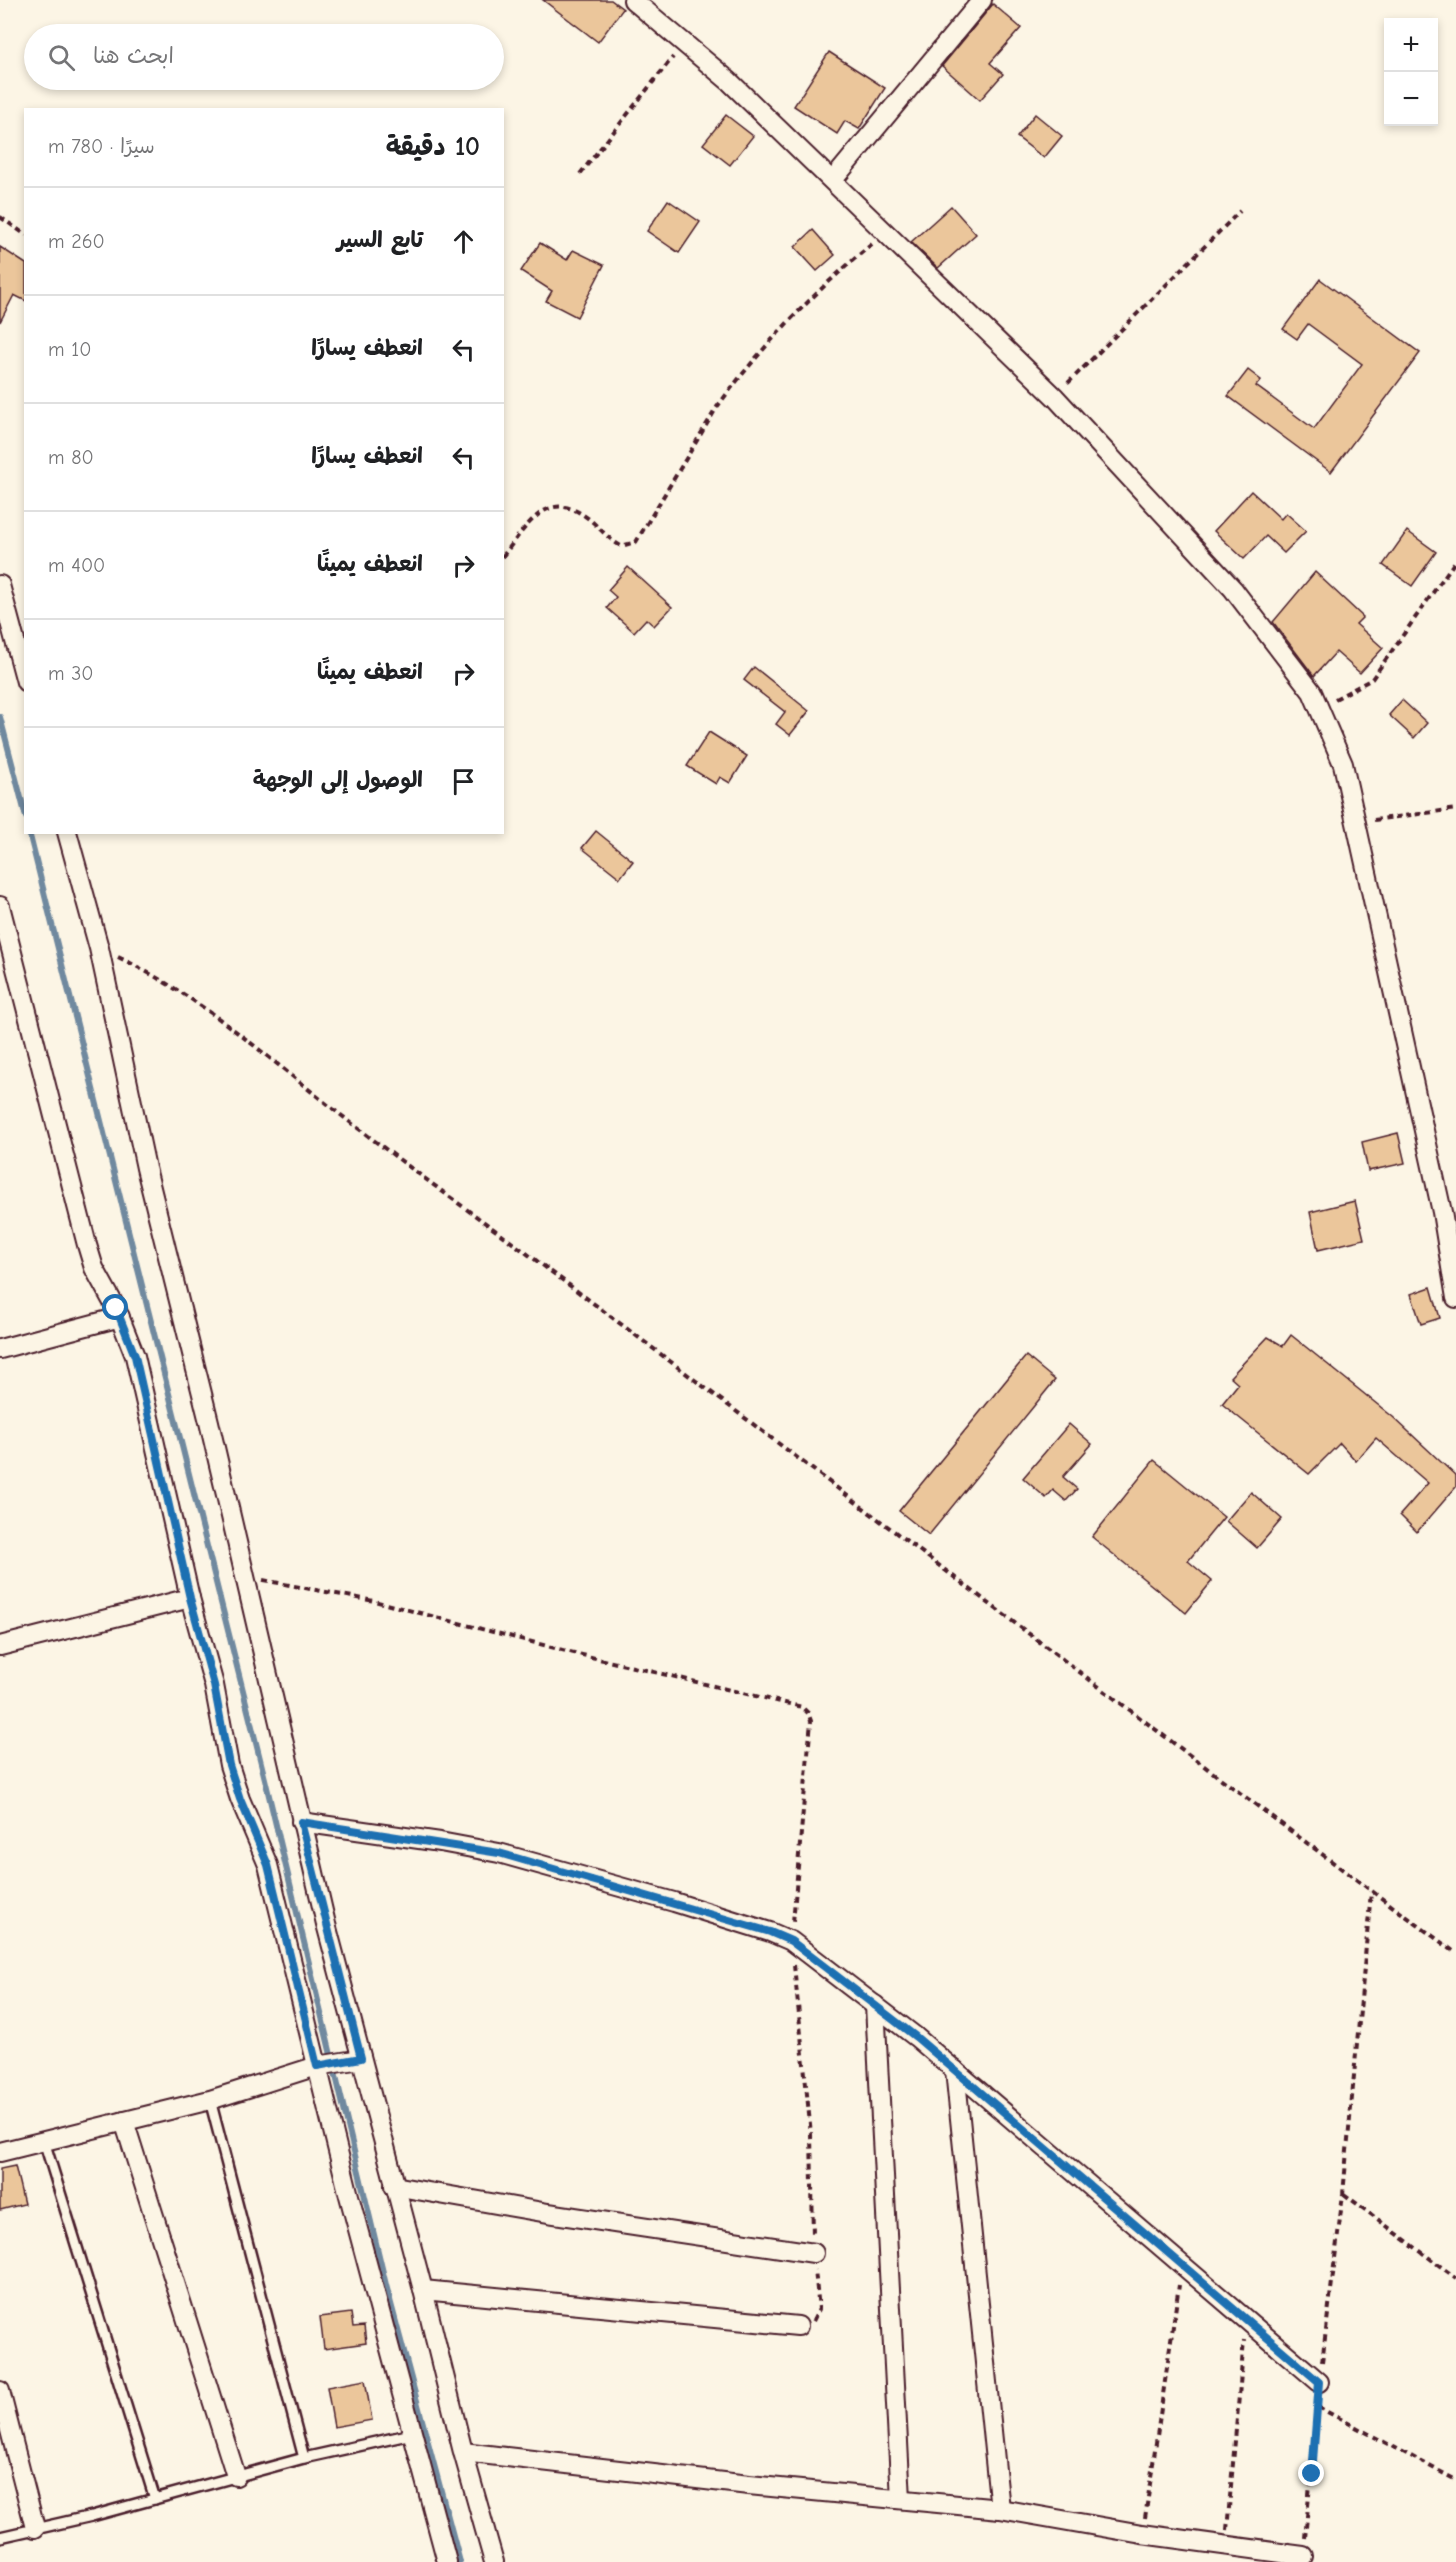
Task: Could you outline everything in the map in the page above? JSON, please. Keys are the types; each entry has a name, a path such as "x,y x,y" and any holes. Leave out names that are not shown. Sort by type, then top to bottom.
{"street":[{"path":"633,0 729,81 1054,397 1233,589 1312,692 1343,764 1437,1190 1456,1298"},
{"path":"833,180 982,0"},
{"path":"0,585 24,675"},
{"path":"68,834 99,948 147,1168 245,1576 356,2059 423,2290 463,2452 494,2562"},
{"path":"0,906 87,1245 94,1268 120,1317 135,1356 190,1598 214,1685 229,1765 240,1799 268,1865 322,2065 412,2433 447,2562"},
{"path":"0,1349 120,1317"},
{"path":"0,1646 190,1598"},
{"path":"301,1822 499,1853 674,1902 770,1932 791,1941 955,2070 1319,2382"},
{"path":"875,2005 901,2499"},
{"path":"0,2152 210,2100 322,2065 356,2059"},
{"path":"955,2070 1000,2508"},
{"path":"123,2121 236,2476"},
{"path":"394,2186 570,2217 814,2253"},
{"path":"423,2290 798,2326"},
{"path":"0,2391 35,2528"},
{"path":"463,2452 749,2485 1000,2508 1142,2534 1303,2556"}],"lane":[{"path":"210,2100 304,2458"},
{"path":"44,2140 155,2499"},
{"path":"0,2536 92,2516 304,2458 412,2433"}],"path":[{"path":"580,174 685,42"},
{"path":"1054,397 1240,211"},
{"path":"0,217 24,234"},
{"path":"504,555 535,517 556,505 566,506 581,513 621,546 636,542 717,407 749,366 792,316 885,234"},
{"path":"1319,708 1372,679 1456,560"},
{"path":"1356,822 1456,809"},
{"path":"99,948 155,976 233,1028 340,1114 687,1373 1127,1710 1456,1953"},
{"path":"245,1576 374,1601 574,1653 802,1707 808,1713 812,1722 791,1941 811,2134 814,2253 819,2309 813,2321 808,2325 798,2326"},
{"path":"1303,2556 1319,2382 1343,2194 1371,1891"},
{"path":"1343,2194 1456,2278"},
{"path":"1142,2534 1182,2265"},
{"path":"1226,2545 1246,2319"},
{"path":"1318,2407 1456,2480"}],"building":[{"path":"543,0 611,0 623,9 598,42"},
{"path":"993,4 1021,28 990,63 1003,74 980,100 942,66"},
{"path":"829,52 885,88 859,129 845,121 837,134 794,106"},
{"path":"1035,114 1062,136 1044,158 1017,137"},
{"path":"726,115 753,136 730,165 703,144"},
{"path":"668,200 700,222 679,253 647,231"},
{"path":"951,206 976,234 938,268 911,242"},
{"path":"813,230 835,255 817,271 795,247"},
{"path":"540,243 567,260 573,250 604,265 577,317 546,301 552,291 521,271"},
{"path":"0,247 24,263 24,300 14,295 0,322"},
{"path":"1320,279 1420,353 1331,472 1228,396 1248,370 1261,380 1256,386 1314,429 1362,364 1308,324 1297,339 1283,329"},
{"path":"1251,491 1281,519 1286,513 1306,531 1284,553 1266,536 1244,559 1214,531"},
{"path":"1407,531 1436,552 1412,586 1383,565"},
{"path":"628,567 672,607 654,626 646,619 634,632 607,608 616,597 608,590"},
{"path":"1315,572 1363,617 1356,624 1383,648 1360,673 1336,652 1314,676 1273,622"},
{"path":"754,667 809,711 790,735 776,724 785,712 744,680"},
{"path":"1402,700 1427,723 1414,738 1389,715"},
{"path":"709,732 747,756 730,783 720,777 716,784 687,766"},
{"path":"596,831 633,861 620,878 582,848"},
{"path":"1398,1133 1405,1163 1368,1171 1362,1142"},
{"path":"1355,1201 1364,1239 1318,1250 1310,1212"},
{"path":"1431,1287 1440,1318 1421,1324 1411,1294"},
{"path":"1291,1335 1393,1417 1456,1476 1456,1487 1417,1532 1400,1515 1428,1483 1376,1438 1356,1461 1340,1443 1309,1474 1222,1404 1238,1384 1230,1377 1268,1337 1283,1346"},
{"path":"1026,1356 1055,1380 929,1535 899,1511"},
{"path":"1069,1424 1092,1444 1063,1477 1077,1489 1066,1501 1053,1490 1046,1498 1023,1478"},
{"path":"1154,1460 1224,1517 1188,1561 1212,1581 1186,1613 1092,1537"},
{"path":"1251,1492 1282,1519 1257,1548 1226,1521"},
{"path":"15,2166 24,2204 0,2210 0,2169"},
{"path":"351,2313 353,2327 364,2326 366,2343 324,2349 320,2317"},
{"path":"365,2380 372,2420 334,2427 327,2387"}],"waterway":[{"path":"0,717 24,809"},
{"path":"29,834 265,1779 386,2285 460,2562"}],"route":[{"path":"116,1308 135,1356 190,1598 214,1685 229,1765 240,1799 268,1865 317,2066 361,2058 301,1822 499,1853 674,1902 770,1932 791,1941 916,2037 1319,2382 1312,2474"}]}
